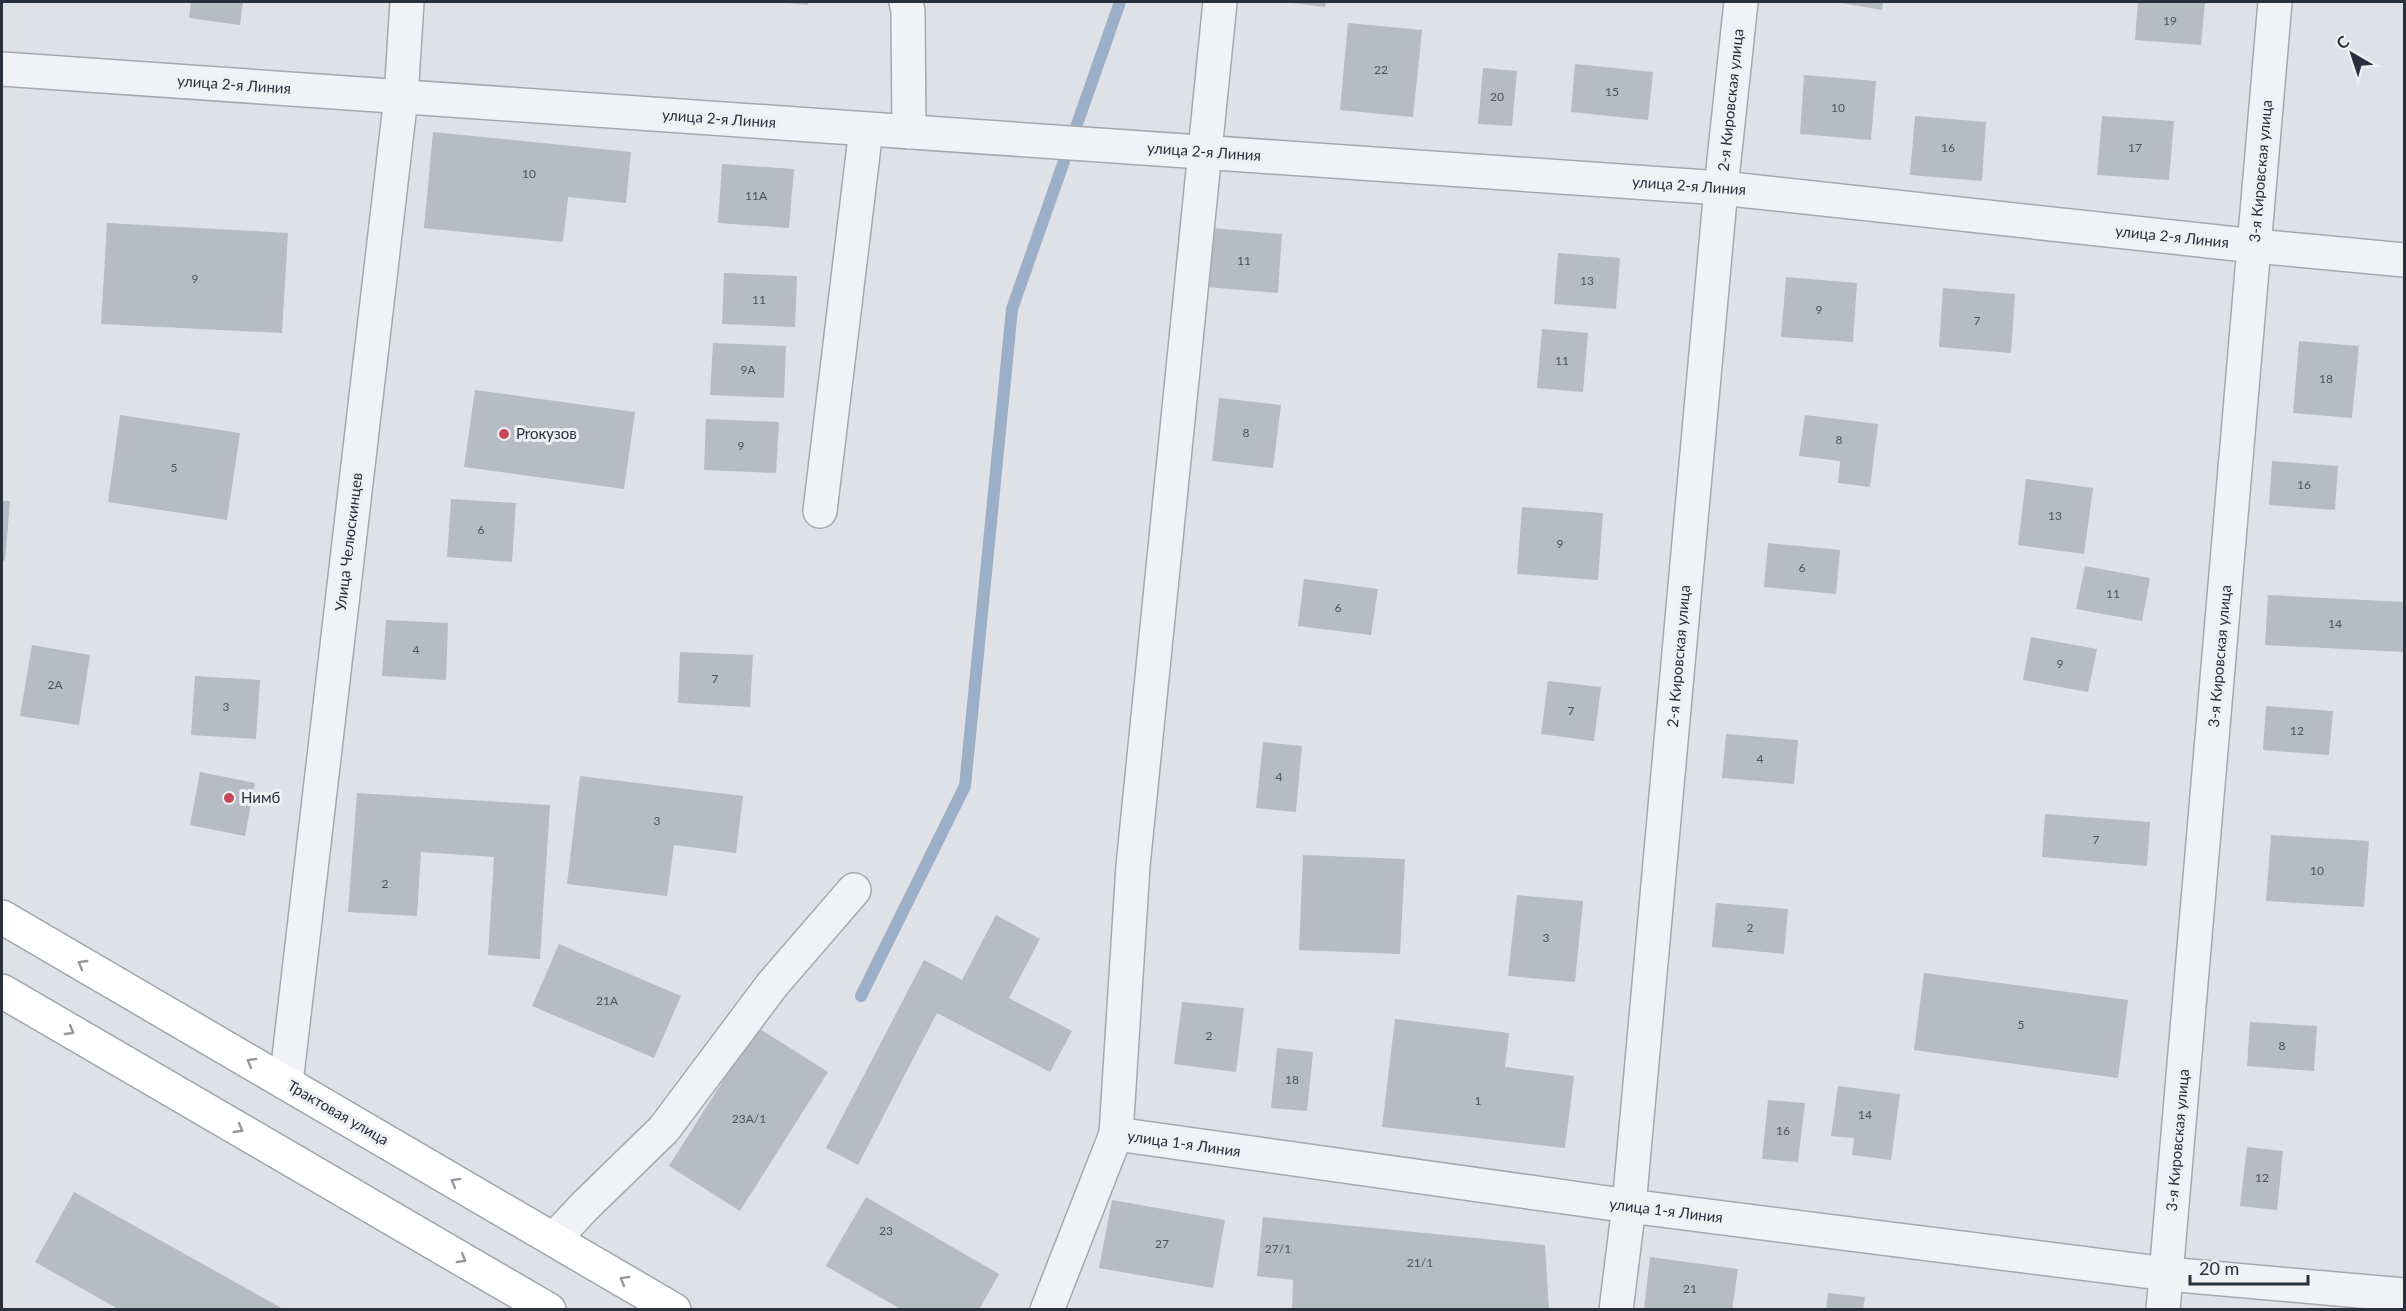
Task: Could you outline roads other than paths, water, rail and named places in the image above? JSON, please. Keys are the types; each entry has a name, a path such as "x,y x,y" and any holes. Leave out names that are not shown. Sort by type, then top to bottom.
{"main road":[{"name":"Трактовая улица","path":"2,917 674,1310"},
{"path":"2,991 549,1310"}],"street":[{"name":"Улица Челюскинцев","path":"286,1083 401,97 407,2"},
{"path":"906,2 909,132"},
{"path":"1116,1134 1133,866 1220,2"},
{"name":"2-я Кировская улица","path":"1616,1310 1629,1206 1721,188 1741,2"},
{"name":"3-я Кировская улица","path":"2163,1310 2275,2"},
{"name":"улица 2-я Линия","path":"2,69 1721,188 2404,260"},
{"path":"820,511 866,129"},
{"path":"554,1239 664,1129 772,985 854,890"},
{"name":"улица 1-я Линия","path":"1047,1310 1116,1134 1629,1206 2167,1274 2404,1295"}],"waterway":[{"path":"861,996 965,786 1012,309 1120,2"}],"place":[{"name":"Proкузов","path":"504,434"},
{"name":"Нимб","path":"229,798"}]}
